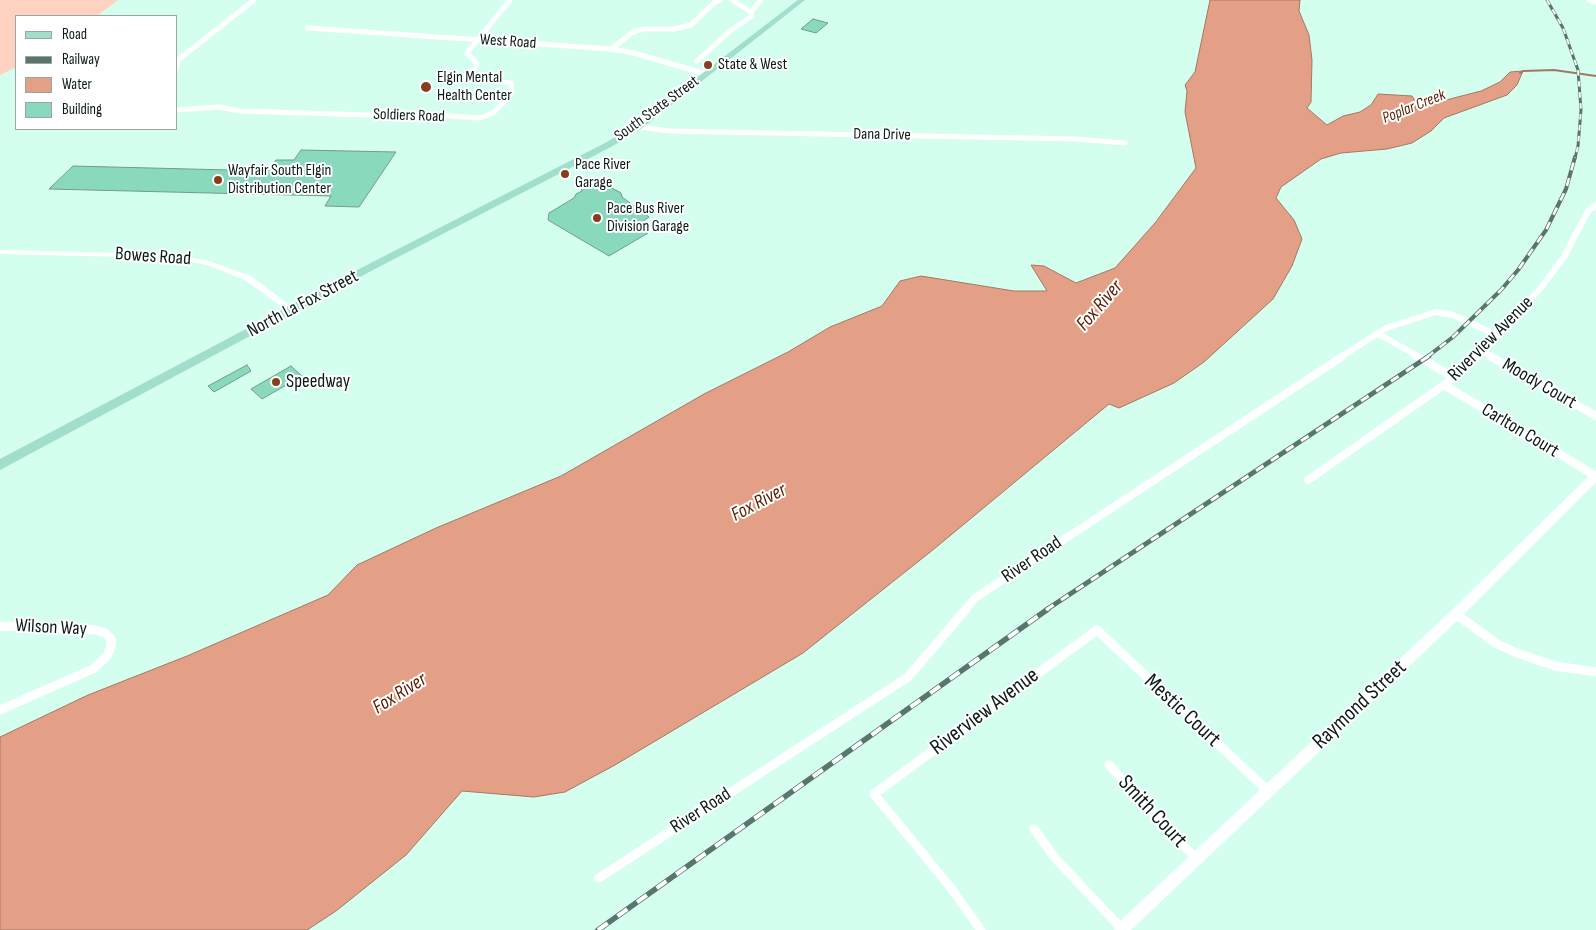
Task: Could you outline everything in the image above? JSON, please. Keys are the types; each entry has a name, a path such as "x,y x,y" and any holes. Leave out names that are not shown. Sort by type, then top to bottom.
{"main road":[{"name":"South State Street","path":"608,145 638,127 802,0"},
{"name":"North La Fox Street","path":"0,465 608,145"}],"street":[{"path":"178,60 254,0"},
{"path":"476,40 510,0"},
{"path":"611,49 633,32 644,29 674,29 691,25 714,3 720,0"},
{"path":"732,0 751,12"},
{"path":"697,61 730,31 752,16 751,12 761,0"},
{"path":"1589,0 1596,2"},
{"name":"West Road","path":"308,28 611,49 634,53 706,74"},
{"name":"Soldiers Road","path":"178,110 220,107 240,111 370,115 399,112 432,116 480,118 492,113 512,91 511,83 469,77 477,64 467,53 476,40"},
{"name":"Dana Drive","path":"638,127 670,130 1075,139 1125,143"},
{"name":"Riverview Avenue","path":"1308,480 1444,385 1483,352 1539,290 1564,257 1588,211 1596,204"},
{"name":"Bowes Road","path":"0,252 172,256 209,263 248,278 292,310"},
{"name":"River Road","path":"599,878 908,677 975,598 1377,333 1386,328 1436,312 1453,315 1497,335"},
{"path":"1377,333 1453,377"},
{"name":"Moody Court","path":"1483,352 1596,416"},
{"name":"Carlton Court","path":"1444,385 1596,476"},
{"name":"Raymond Street","path":"1121,929 1456,614 1596,476"},
{"path":"1456,614 1497,644 1517,653 1555,666 1596,672"},
{"name":"Wilson Way","path":"0,626 95,630 105,633 111,639 111,648 107,656 93,670 0,710"},
{"name":"Riverview Avenue","path":"981,930 951,888 874,794 1096,630"},
{"name":"Mestic Court","path":"1096,630 1268,791"},
{"name":"Smith Court","path":"1109,765 1196,859"},
{"path":"1034,829 1055,858 1121,929"}],"shaded area":[{"path":"0,0 118,0 98,15 15,15 15,68 0,75"}],"water":[{"name":"Fox River","path":"1210,0 1300,0 1299,11 1309,35 1312,60 1311,102 1307,108 1327,125 1343,116 1360,112 1371,105 1378,94 1412,96 1416,102 1415,110 1425,103 1481,91 1500,82 1510,72 1523,71 1517,85 1507,95 1444,118 1431,131 1412,143 1387,149 1341,153 1321,159 1281,187 1276,198 1294,220 1302,239 1292,266 1273,299 1204,362 1174,383 1119,408 1109,404 934,549 803,653 615,765 565,792 534,797 462,791 406,855 336,911 307,930 0,930 0,737 88,695 187,656 328,595 357,565 436,528 561,476 704,394 788,352 830,327 882,306 900,281 921,276 1014,291 1047,291 1031,265 1044,266 1076,283 1115,268 1155,223 1196,168 1185,112 1187,91 1185,85 1195,72"}],"building":[{"path":"813,19 828,23 816,33 801,29"},
{"name":"Wayfair South Elgin Distribution Center","path":"301,150 396,152 359,207 325,206 331,196 49,189 73,166 268,171 276,160 294,160"},
{"name":"Pace Bus River Division Garage","path":"599,181 621,193 622,197 649,217 637,225 648,233 609,256 548,220 549,213 574,198 576,194 582,191 581,187"},
{"path":"247,365 251,371 214,392 208,386"},
{"name":"Speedway","path":"291,366 302,376 262,399 251,389"}],"waterway":[{"name":"Poplar Creek","path":"1520,73 1523,71 1554,70 1596,76"}],"railway":[{"path":"1547,0 1563,28 1578,70 1581,110 1575,158"},
{"path":"1427,357 1453,337 1501,290 1518,270 1546,230 1566,189 1575,157"},
{"path":"1046,610 1429,356"},
{"path":"598,930 1048,609"}],"place":[{"name":"State & West","path":"708,65"},
{"name":"Elgin Mental Health Center","path":"426,87"},
{"name":"Pace River Garage","path":"565,174"},
{"name":"Wayfair South Elgin Distribution Center","path":"218,180"},
{"name":"Pace Bus River Division Garage","path":"597,218"},
{"name":"Speedway","path":"276,382"}]}
